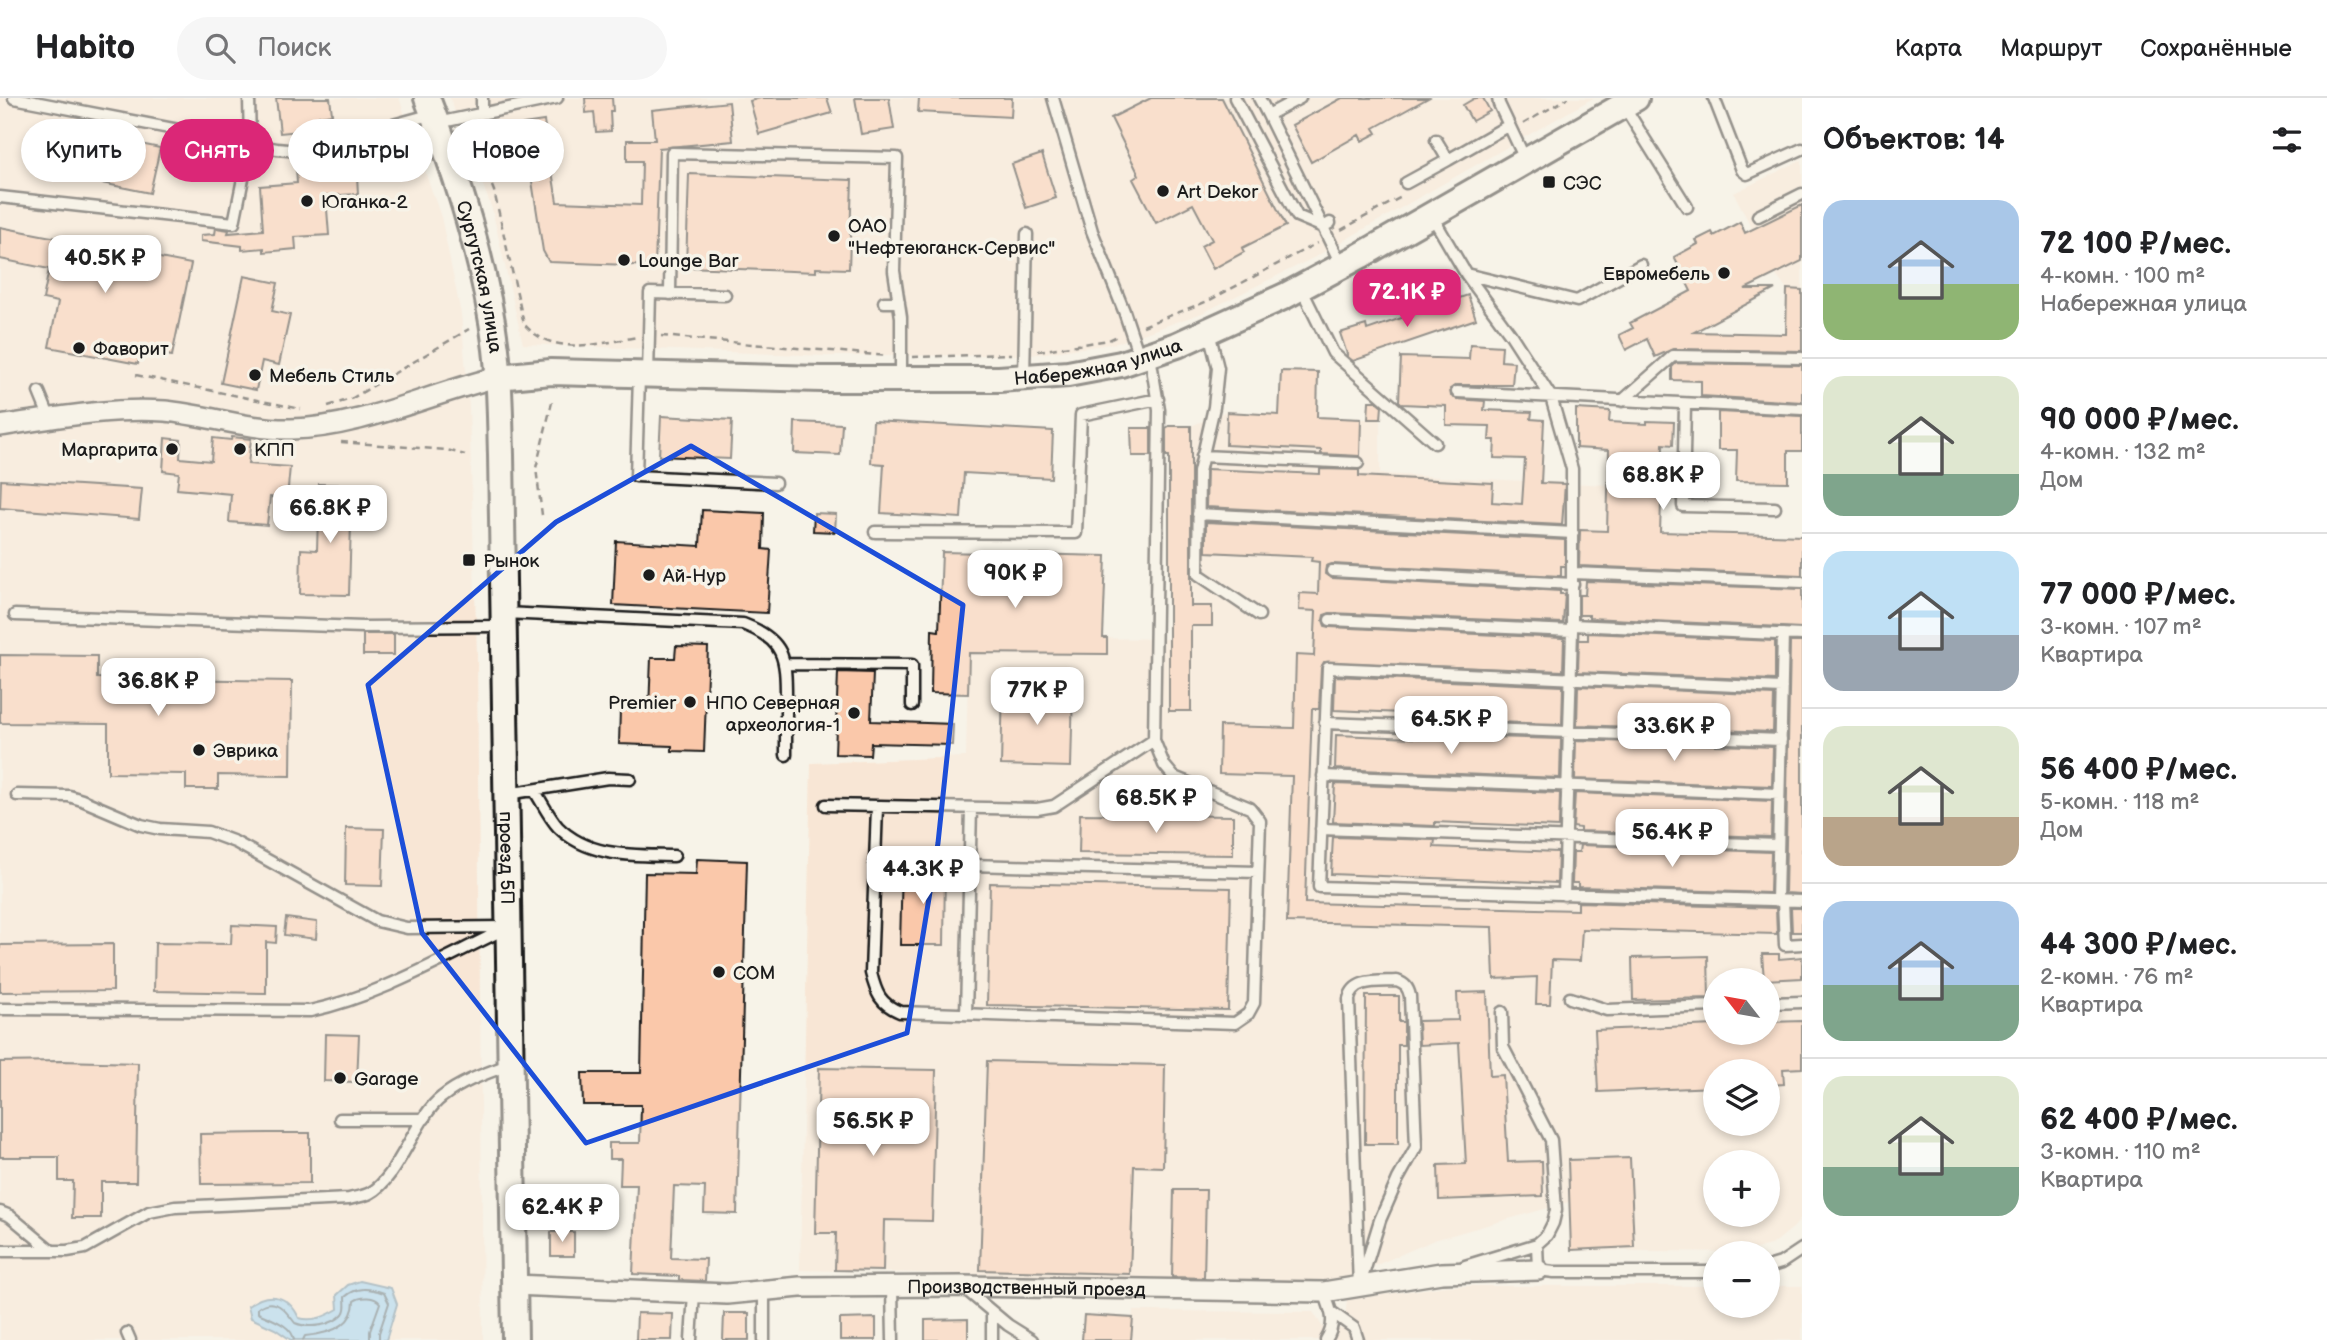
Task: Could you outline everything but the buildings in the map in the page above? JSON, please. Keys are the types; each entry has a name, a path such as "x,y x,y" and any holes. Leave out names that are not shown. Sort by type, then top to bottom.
{"street":[{"name":"Набережная улица","path":"498,377 551,372 644,376 901,369 1024,379 1098,369 1145,357 1209,332 1301,287 1630,102"},
{"name":"Сургутская улица","path":"432,112 465,203 476,245 493,326 498,377"},
{"path":"0,426 125,412 164,411 265,428 307,428 382,411 498,377"},
{"name":"проезд 5П","path":"498,377 502,455 515,1340"},
{"name":"Производственный проезд","path":"514,1285 727,1294 800,1287 961,1286 1324,1292 1441,1273 1538,1270"}],"lane":[{"path":"249,98 249,119"},
{"path":"482,98 482,113"},
{"path":"274,148 298,151 432,112 465,117 557,98"},
{"path":"877,807 871,973 875,991 885,1006 900,1012 1235,1023 1248,1014 1254,1003 1260,821 1250,808 1174,777 1164,765 1154,740 1158,399 1145,357 1131,331 1091,231 1053,98"},
{"path":"1235,98 1297,216 1326,225"},
{"path":"1259,98 1306,184 1342,266"},
{"path":"1268,115 1300,98"},
{"path":"1498,98 1527,161"},
{"path":"1714,98 1742,170 1747,174 1802,149"},
{"path":"20,99 160,126"},
{"path":"1630,102 1686,207"},
{"path":"1406,183 1510,128"},
{"path":"1436,140 1448,160"},
{"path":"670,294 672,153 897,158 894,271 899,302 901,369"},
{"path":"0,197 234,223 242,182"},
{"path":"1758,216 1802,194"},
{"path":"1432,215 1466,274 1511,335 1551,397 1572,469 1573,579 1564,895"},
{"path":"1024,379 1027,234"},
{"path":"1466,274 1577,301 1641,265"},
{"path":"1301,287 1333,353 1435,443"},
{"path":"725,295 650,293 649,335 636,476 775,483"},
{"path":"884,302 899,302"},
{"path":"1209,332 1218,368 1214,407 1199,472 1198,574 1259,615"},
{"path":"1622,401 1673,356 1802,358"},
{"path":"1457,392 1802,409"},
{"path":"39,393 50,419"},
{"path":"875,532 1076,533 1081,415 1158,399"},
{"path":"1685,404 1683,506 1775,508"},
{"path":"1202,456 1358,463"},
{"path":"1198,514 1573,533"},
{"path":"1332,571 1573,579 1802,582"},
{"path":"15,615 363,627 504,619 743,624 762,631 778,646 786,664 786,755"},
{"path":"1330,620 1802,635"},
{"path":"1783,634 1778,845 1780,901 1785,945 1802,944"},
{"path":"786,664 912,665 912,705"},
{"path":"1782,688 1328,668 1320,887 1802,901"},
{"path":"1325,723 1781,740"},
{"path":"825,805 1037,809 1054,806 1154,740"},
{"path":"1324,776 1779,794"},
{"path":"507,794 608,778 630,779"},
{"path":"534,790 558,827 584,846 614,854 674,856"},
{"path":"17,795 69,796 141,825 217,835 235,842 377,921 407,928 509,927"},
{"path":"966,1014 971,808"},
{"path":"1321,829 1778,845"},
{"path":"969,865 1258,872"},
{"path":"0,1009 310,1012 337,1006 388,985 509,927"},
{"path":"1396,981 1409,989 1410,996 1416,1147 1380,1220 1359,1288 1349,999 1350,992 1364,982 1396,981"},
{"path":"1570,998 1607,1010 1703,1006"},
{"path":"1780,1003 1802,1002"},
{"path":"1441,1273 1537,1244 1547,1235 1553,1223 1556,1210 1551,1140 1503,1047 1502,1012"},
{"path":"0,1251 85,1248 149,1212 162,1209 349,1199 371,1193 384,1181 441,1097 471,1079 512,1064"},
{"path":"340,1119 424,1119"},
{"path":"0,1212 10,1216 53,1251"},
{"path":"1537,1244 1538,1270 1703,1272"},
{"path":"1780,1264 1797,1252 1802,1263"},
{"path":"961,1286 1008,1325 1032,1340"},
{"path":"892,1287 892,1340"},
{"path":"764,1291 764,1340"},
{"path":"1324,1292 1333,1313 1332,1329 1326,1340"},
{"path":"691,1340 694,1293"},
{"path":"992,1312 992,1340"},
{"path":"1333,1313 1354,1328 1358,1340"}],"path":[{"path":"1510,128 1568,98"},
{"path":"465,117 494,191 524,324 533,335 565,345 587,345 649,335 901,369 1024,353 1109,340 1208,300 1328,237"},
{"path":"320,408 351,399 469,329"},
{"path":"136,375 309,411"},
{"path":"542,514 536,468 553,398"},
{"path":"331,441 447,450 465,455"}],"highlighted area":[{"path":"691,446 963,605 938,843 907,1033 586,1143 422,933 368,685 556,522"}],"shaded area":[{"path":"0,98 399,98 406,119 288,119 288,182 429,182 441,217 461,314 469,408 477,655 483,1340 0,1340"},
{"path":"450,98 1593,98 1315,257 1202,313 1117,343 1031,355 827,356 523,344 492,209 482,182 564,182 564,119 458,119"},
{"path":"1802,160 1802,313 1786,313 1787,289 1775,274 1734,193"},
{"path":"1227,411 1380,420 1380,474 1608,485 1663,446 1661,517 1630,516 1629,531 1802,536 1802,1217 1777,1241 1703,1241 1703,1252 1571,1250 1569,1202 1434,1240 1342,1280 1202,1280 800,1270 811,763 966,757 969,637 1169,639 1169,426 1191,426"},
{"path":"1446,1286 1703,1286 1703,1318 1780,1318 1780,1286 1802,1286 1802,1340 1131,1340 1133,1311 1313,1312 1324,1329 1344,1329 1347,1300"}],"water":[{"path":"360,1281 391,1288 397,1304 386,1340 291,1340 251,1318 248,1306 263,1298 277,1297 289,1304 299,1318 320,1318 338,1309 337,1295 348,1285"}],"place":[{"name":"СЭС","path":"1549,182"},
{"name":"Art Dekor","path":"1163,191"},
{"name":"Юганка-2","path":"307,201"},
{"name":"ОАО \"Нефтеюганск-Сервис\"","path":"834,236"},
{"name":"Lounge Bar","path":"624,260"},
{"name":"Евромебель","path":"1724,273"},
{"name":"Фаворит","path":"79,348"},
{"name":"Мебель Стиль","path":"255,375"},
{"name":"Маргарита","path":"172,449"},
{"name":"КПП","path":"240,449"},
{"name":"Рынок","path":"469,560"},
{"name":"Ай-Нур","path":"649,575"},
{"name":"Premier","path":"690,702"},
{"name":"НПО Северная археология-1","path":"854,713"},
{"name":"Эврика","path":"199,750"},
{"name":"СОМ","path":"719,972"},
{"name":"Garage","path":"340,1078"}]}
